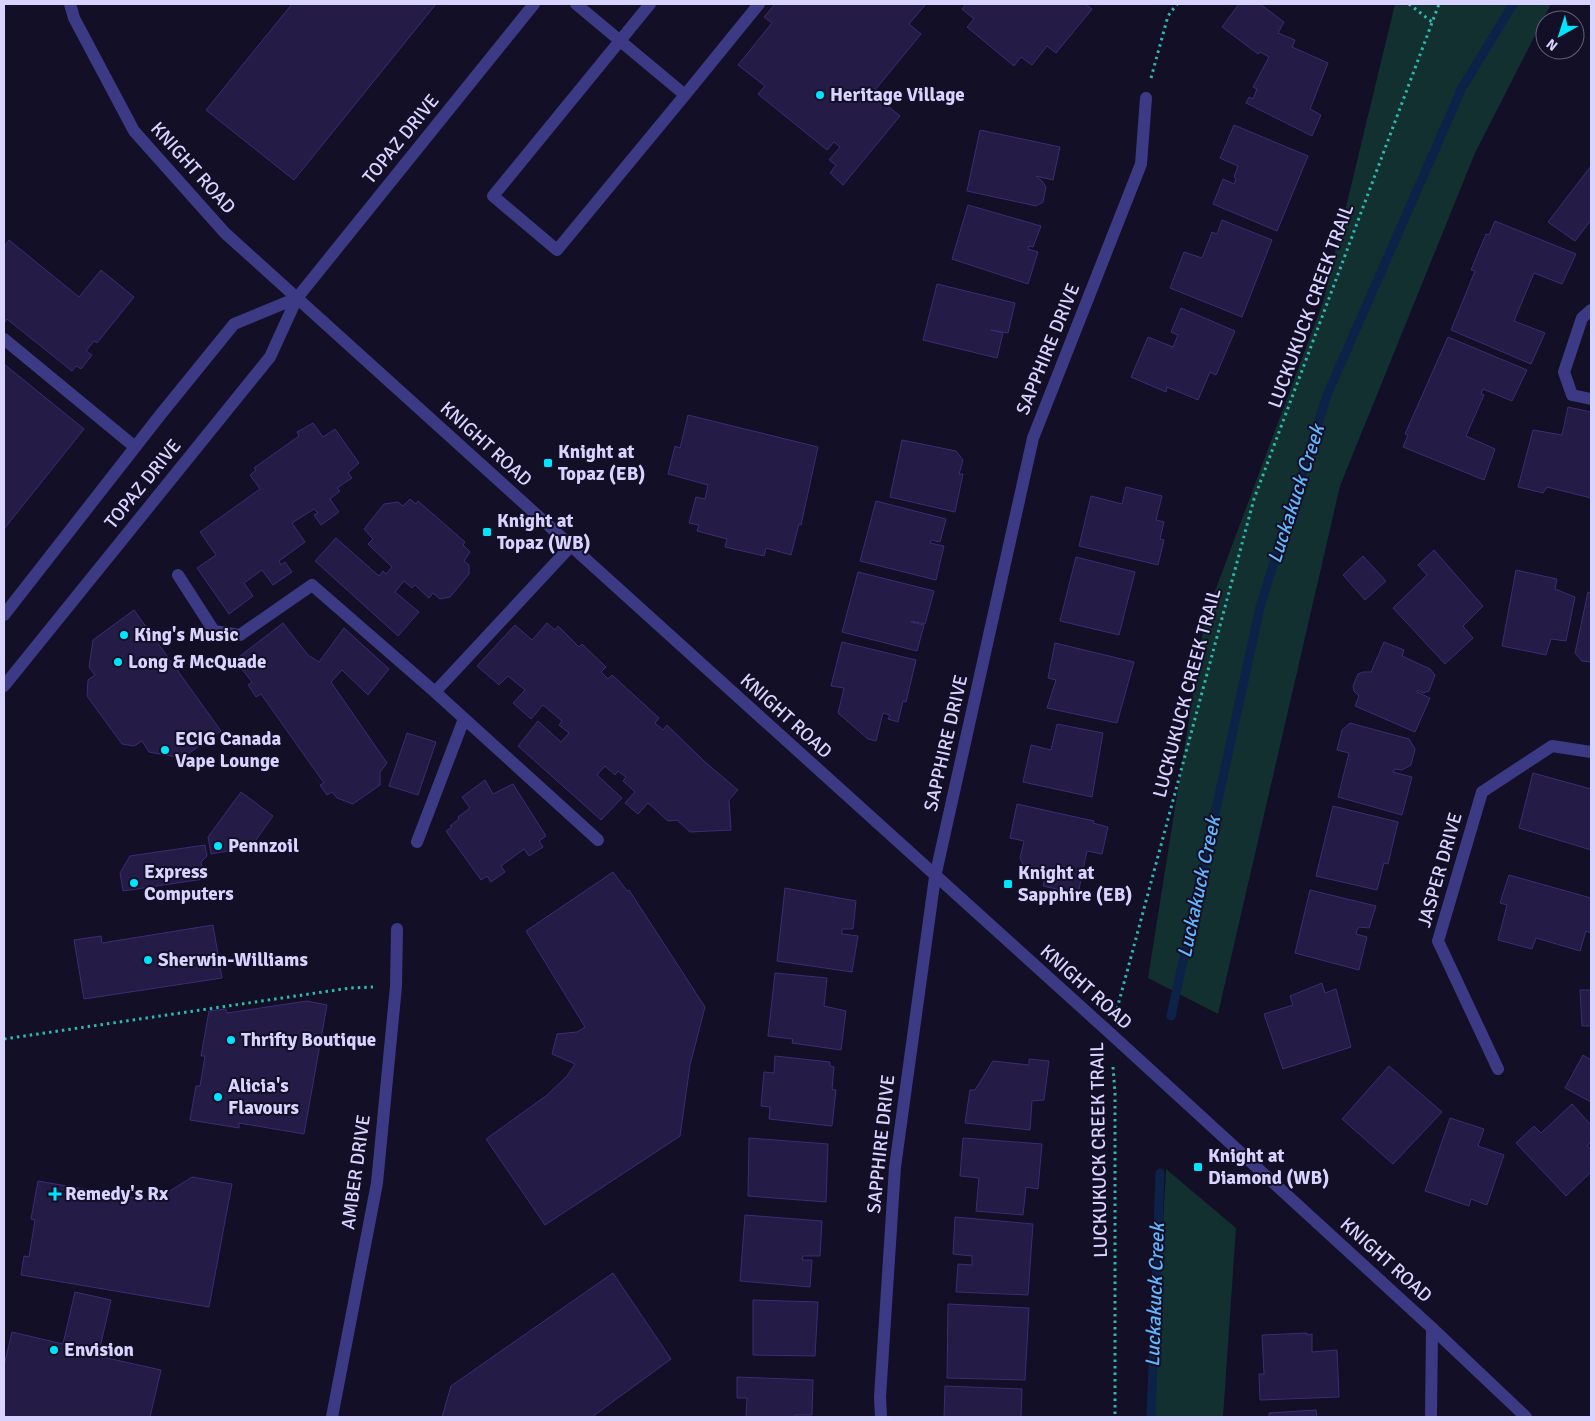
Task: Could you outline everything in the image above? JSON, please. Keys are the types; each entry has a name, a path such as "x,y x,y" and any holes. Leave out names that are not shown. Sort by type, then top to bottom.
{"street":[{"name":"KNIGHT ROAD","path":"70,4 74,18 134,131 225,233 1110,1034 1432,1328 1526,1417"},
{"name":"TOPAZ DRIVE","path":"4,686 270,357 297,298 534,4"},
{"path":"576,4 685,95"},
{"path":"650,4 493,196 557,250 759,4"},
{"name":"SAPPHIRE DRIVE","path":"881,1417 881,1388 895,1166 935,877 1033,438 1141,164 1146,98"},
{"name":"TOPAZ DRIVE","path":"4,615 234,324 297,298"},
{"path":"1591,310 1582,318 1564,372 1572,395 1591,399"},
{"path":"4,339 135,447"},
{"path":"435,692 571,546"},
{"path":"178,575 214,631 240,635 312,585 435,692 598,840"},
{"path":"417,842 464,719"},
{"name":"JASPER DRIVE","path":"1498,1069 1438,941 1482,792 1552,746 1591,752"},
{"name":"AMBER DRIVE","path":"332,1417 377,1183 396,986 397,929"},
{"path":"1432,1328 1432,1417"}],"path":[{"path":"1146,98 1168,16 1177,4"},
{"path":"1409,4 1432,22"},
{"name":"LUCKUKUCK CREEK TRAIL","path":"1115,1417 1115,1093 1110,1034 1254,499 1439,4"},
{"path":"4,1039 350,988 396,986"}],"green space":[{"path":"1395,4 1551,4 1548,10 1535,10 1535,35 1475,153 1340,486 1218,1014 1148,978 1205,618 1323,302"},
{"path":"1166,1169 1236,1228 1223,1417 1152,1417"}],"building":[{"path":"292,4 436,4 294,180 206,110"},
{"name":"Heritage Village","path":"775,4 926,4 909,24 921,34 875,90 880,94 877,97 900,116 843,185 830,173 836,165 829,160 840,147 834,142 827,150 758,94 765,86 738,65 772,23 764,17"},
{"name":"Heritage Village","path":"966,4 1085,4 1092,9 1056,53 1047,46 1032,65 1021,57 1014,66 967,27 974,19 962,9"},
{"path":"1239,4 1260,4 1284,22 1278,33 1295,40 1292,47 1328,63 1310,109 1321,115 1312,136 1246,103 1249,97 1253,99 1257,89 1253,87 1269,57 1260,52 1258,54 1222,27"},
{"path":"1234,125 1308,156 1277,231 1213,204 1223,179 1234,184 1236,179 1234,177 1238,166 1220,158"},
{"path":"980,130 1060,147 1053,180 1036,176 1046,187 1043,202 1036,206 967,191"},
{"path":"1591,166 1591,220 1575,241 1548,222"},
{"path":"968,205 1041,226 1033,247 1029,246 1028,249 1038,252 1028,284 952,259"},
{"path":"1222,220 1272,240 1242,317 1170,288 1184,252 1202,258 1212,232 1217,234"},
{"path":"1495,221 1576,254 1562,284 1534,273 1514,321 1545,333 1531,364 1451,330 1475,271 1471,270 1486,234 1489,235"},
{"path":"9,240 79,297 101,270 134,297 97,343 94,341 86,351 92,355 81,369 76,366 72,371 7,319 4,323 4,247"},
{"path":"937,284 1015,303 1008,333 991,330 1003,333 997,358 923,340"},
{"path":"1181,308 1235,331 1216,375 1210,372 1198,400 1167,387 1166,392 1131,377 1148,337 1173,347 1178,335 1171,332"},
{"path":"1448,337 1527,370 1512,401 1483,389 1481,394 1484,395 1466,436 1495,449 1484,480 1403,447 1408,435 1405,434"},
{"path":"4,364 84,429 4,529"},
{"path":"1568,407 1591,412 1591,498 1547,487 1543,493 1518,487 1533,430 1562,435"},
{"path":"688,415 818,447 801,525 799,524 791,555 766,548 764,556 725,547 727,539 697,531 699,525 689,523 696,497 705,499 708,485 668,474 675,446 680,448"},
{"path":"313,423 323,437 335,429 359,463 348,473 352,478 337,488 340,491 330,499 339,512 321,525 314,515 318,513 314,509 292,523 305,542 279,561 281,565 285,562 292,572 273,585 262,570 244,583 253,596 229,614 197,568 216,555 200,532 260,489 250,475 256,470 254,468 299,436 297,432"},
{"path":"902,440 956,451 963,460 959,474 963,474 955,512 890,497"},
{"path":"1126,487 1162,496 1156,520 1164,522 1160,539 1164,540 1158,565 1079,546 1091,496 1122,504"},
{"path":"410,499 416,504 418,501 465,542 463,545 470,552 464,561 469,565 469,574 450,597 440,599 433,593 429,598 415,585 412,588 404,581 395,592 419,612 398,636 315,561 336,538 379,576 383,571 386,574 392,567 368,544 373,539 364,529 384,504 398,502 403,506"},
{"path":"876,501 946,519 940,542 931,540 930,543 944,546 936,580 860,561"},
{"path":"1434,550 1483,606 1463,626 1473,638 1445,664 1393,608 1427,575 1418,565"},
{"path":"1363,556 1386,581 1365,600 1343,575"},
{"path":"1076,557 1135,572 1119,635 1060,621"},
{"path":"1516,570 1557,579 1555,589 1575,597 1566,641 1551,639 1546,655 1502,646"},
{"path":"858,572 934,591 925,624 911,622 924,625 917,651 842,632"},
{"path":"1588,592 1591,593 1591,662 1582,661 1575,653"},
{"path":"134,610 221,731 182,758 149,752 142,741 134,746 122,744 87,696 88,680 95,675 89,667 93,640"},
{"path":"283,623 308,655 319,662 344,628 389,669 368,695 342,670 331,682 387,763 380,772 380,785 353,804 337,798 332,792 327,795 320,785 324,783 261,694 256,697 248,685 252,682 235,660"},
{"path":"547,623 555,630 558,626 579,647 582,644 606,667 601,672 608,679 612,675 659,718 655,723 663,730 667,725 705,762 738,790 729,800 731,830 690,832 677,820 668,821 648,803 638,814 625,803 635,792 623,781 626,777 618,771 615,775 605,766 597,775 622,798 601,820 518,746 538,721 561,742 569,733 559,725 562,721 543,705 531,719 513,703 525,690 508,676 499,685 477,666 515,625 532,640"},
{"path":"842,642 916,660 906,702 903,701 898,722 888,719 890,715 883,713 876,741 868,739 838,713 844,688 831,686"},
{"path":"1384,642 1404,650 1402,656 1430,669 1435,675 1429,691 1423,693 1418,690 1417,692 1430,698 1415,732 1355,706 1359,696 1354,691 1353,686 1358,674 1371,672"},
{"path":"1055,643 1134,662 1117,723 1047,708 1056,680 1048,678"},
{"path":"1350,723 1409,739 1415,749 1411,765 1402,770 1396,769 1393,772 1412,777 1402,815 1338,797 1349,753 1337,750 1342,730"},
{"path":"1057,724 1103,733 1092,797 1023,782 1031,745 1051,750"},
{"path":"407,733 436,742 418,795 389,786"},
{"path":"1533,773 1591,789 1591,850 1519,828"},
{"path":"485,780 493,794 513,784 546,836 539,841 543,847 529,856 524,849 501,866 505,872 491,882 487,876 481,880 446,831 459,819 458,817 470,808 462,797"},
{"path":"241,792 273,816 251,847 211,854 208,837"},
{"path":"1017,804 1094,821 1093,823 1108,827 1102,854 1087,851 1078,894 1043,886 1046,875 1029,872 1030,868 1024,867 1020,858 1024,841 1010,838"},
{"path":"1333,806 1398,822 1388,864 1384,863 1377,890 1316,876"},
{"path":"205,845 207,856 201,862 204,879 123,891 120,873 130,856"},
{"path":"613,872 627,891 629,890 705,1007 690,1065 680,1136 545,1225 486,1139 546,1096 567,1076 575,1064 552,1054 557,1034 577,1032 585,1027 526,931"},
{"path":"1509,875 1591,898 1591,933 1586,931 1580,951 1536,938 1532,949 1498,940 1507,905 1500,903"},
{"path":"785,888 856,901 853,929 842,929 842,934 858,936 852,972 777,961"},
{"path":"1310,890 1376,906 1369,928 1359,927 1357,930 1356,934 1367,937 1359,970 1295,953"},
{"name":"Sherwin-Williams","path":"213,925 222,978 84,999 74,940 101,936 102,943"},
{"path":"775,973 827,978 824,1006 846,1011 841,1050 792,1043 793,1039 768,1036"},
{"path":"1322,983 1325,993 1336,989 1351,1047 1283,1069 1264,1014 1293,1005 1290,996"},
{"path":"1580,990 1591,990 1591,1026 1582,1026"},
{"path":"307,1001 327,1005 304,1134 239,1123 239,1128 190,1120 196,1086 200,1086 205,1056 201,1056 209,1011 226,1009 227,1013"},
{"path":"1583,1055 1591,1060 1591,1102 1565,1088"},
{"path":"775,1056 830,1062 830,1066 834,1067 832,1089 836,1090 832,1126 769,1119 770,1107 761,1106 764,1072 774,1073"},
{"path":"1029,1059 1049,1061 1044,1100 1032,1101 1030,1130 965,1123 970,1090 975,1090 993,1061 1029,1065"},
{"path":"1389,1066 1442,1112 1393,1164 1342,1119"},
{"path":"1572,1104 1591,1125 1591,1142 1587,1146 1591,1149 1591,1172 1566,1196 1516,1143 1534,1126 1541,1133"},
{"path":"1450,1118 1484,1129 1478,1146 1504,1155 1487,1205 1471,1199 1469,1206 1425,1191"},
{"path":"749,1138 828,1144 826,1202 748,1196"},
{"path":"963,1138 1042,1144 1038,1189 1026,1187 1023,1215 976,1211 979,1178 960,1176"},
{"path":"192,1177 232,1184 209,1307 21,1275 24,1256 29,1257 35,1220 31,1219 38,1181 154,1201"},
{"path":"745,1215 822,1221 820,1256 803,1256 802,1260 812,1260 810,1287 740,1281"},
{"path":"955,1217 1033,1224 1028,1295 956,1292 958,1264 972,1265 972,1256 953,1254"},
{"path":"613,1273 671,1359 592,1417 442,1417 451,1386"},
{"name":"Envision","path":"75,1292 111,1300 98,1356 161,1370 150,1417 4,1416 4,1366 12,1332 63,1344"},
{"path":"753,1300 818,1302 815,1356 753,1355"},
{"path":"948,1304 1029,1308 1025,1380 947,1378"},
{"path":"1307,1333 1307,1335 1312,1334 1312,1352 1337,1350 1339,1397 1260,1400 1259,1374 1264,1374 1262,1335"},
{"path":"737,1377 813,1380 812,1415 746,1417 747,1398 737,1398"},
{"path":"945,1386 1022,1389 1021,1417 944,1417"},
{"path":"1316,1410 1317,1417 1269,1417 1269,1413"}],"waterway":[{"name":"Luckakuck Creek","path":"1171,1016 1260,607 1327,395 1462,88 1513,4"},
{"name":"Luckakuck Creek","path":"1151,1417 1160,1173"}],"place":[{"name":"Heritage Village","path":"820,95"},
{"name":"Knight at Topaz (EB)","path":"548,463"},
{"name":"Knight at Topaz (WB)","path":"487,532"},
{"name":"King's Music","path":"124,635"},
{"name":"Long & McQuade","path":"118,662"},
{"name":"ECIG Canada Vape Lounge","path":"165,750"},
{"name":"Pennzoil","path":"218,846"},
{"name":"Express Computers","path":"134,883"},
{"name":"Knight at Sapphire (EB)","path":"1008,884"},
{"name":"Sherwin-Williams","path":"148,960"},
{"name":"Thrifty Boutique","path":"231,1040"},
{"name":"Alicia's Flavours","path":"218,1097"},
{"name":"Knight at Diamond (WB)","path":"1198,1167"},
{"name":"Remedy's Rx","path":"55,1194"},
{"name":"Envision","path":"54,1350"}]}
